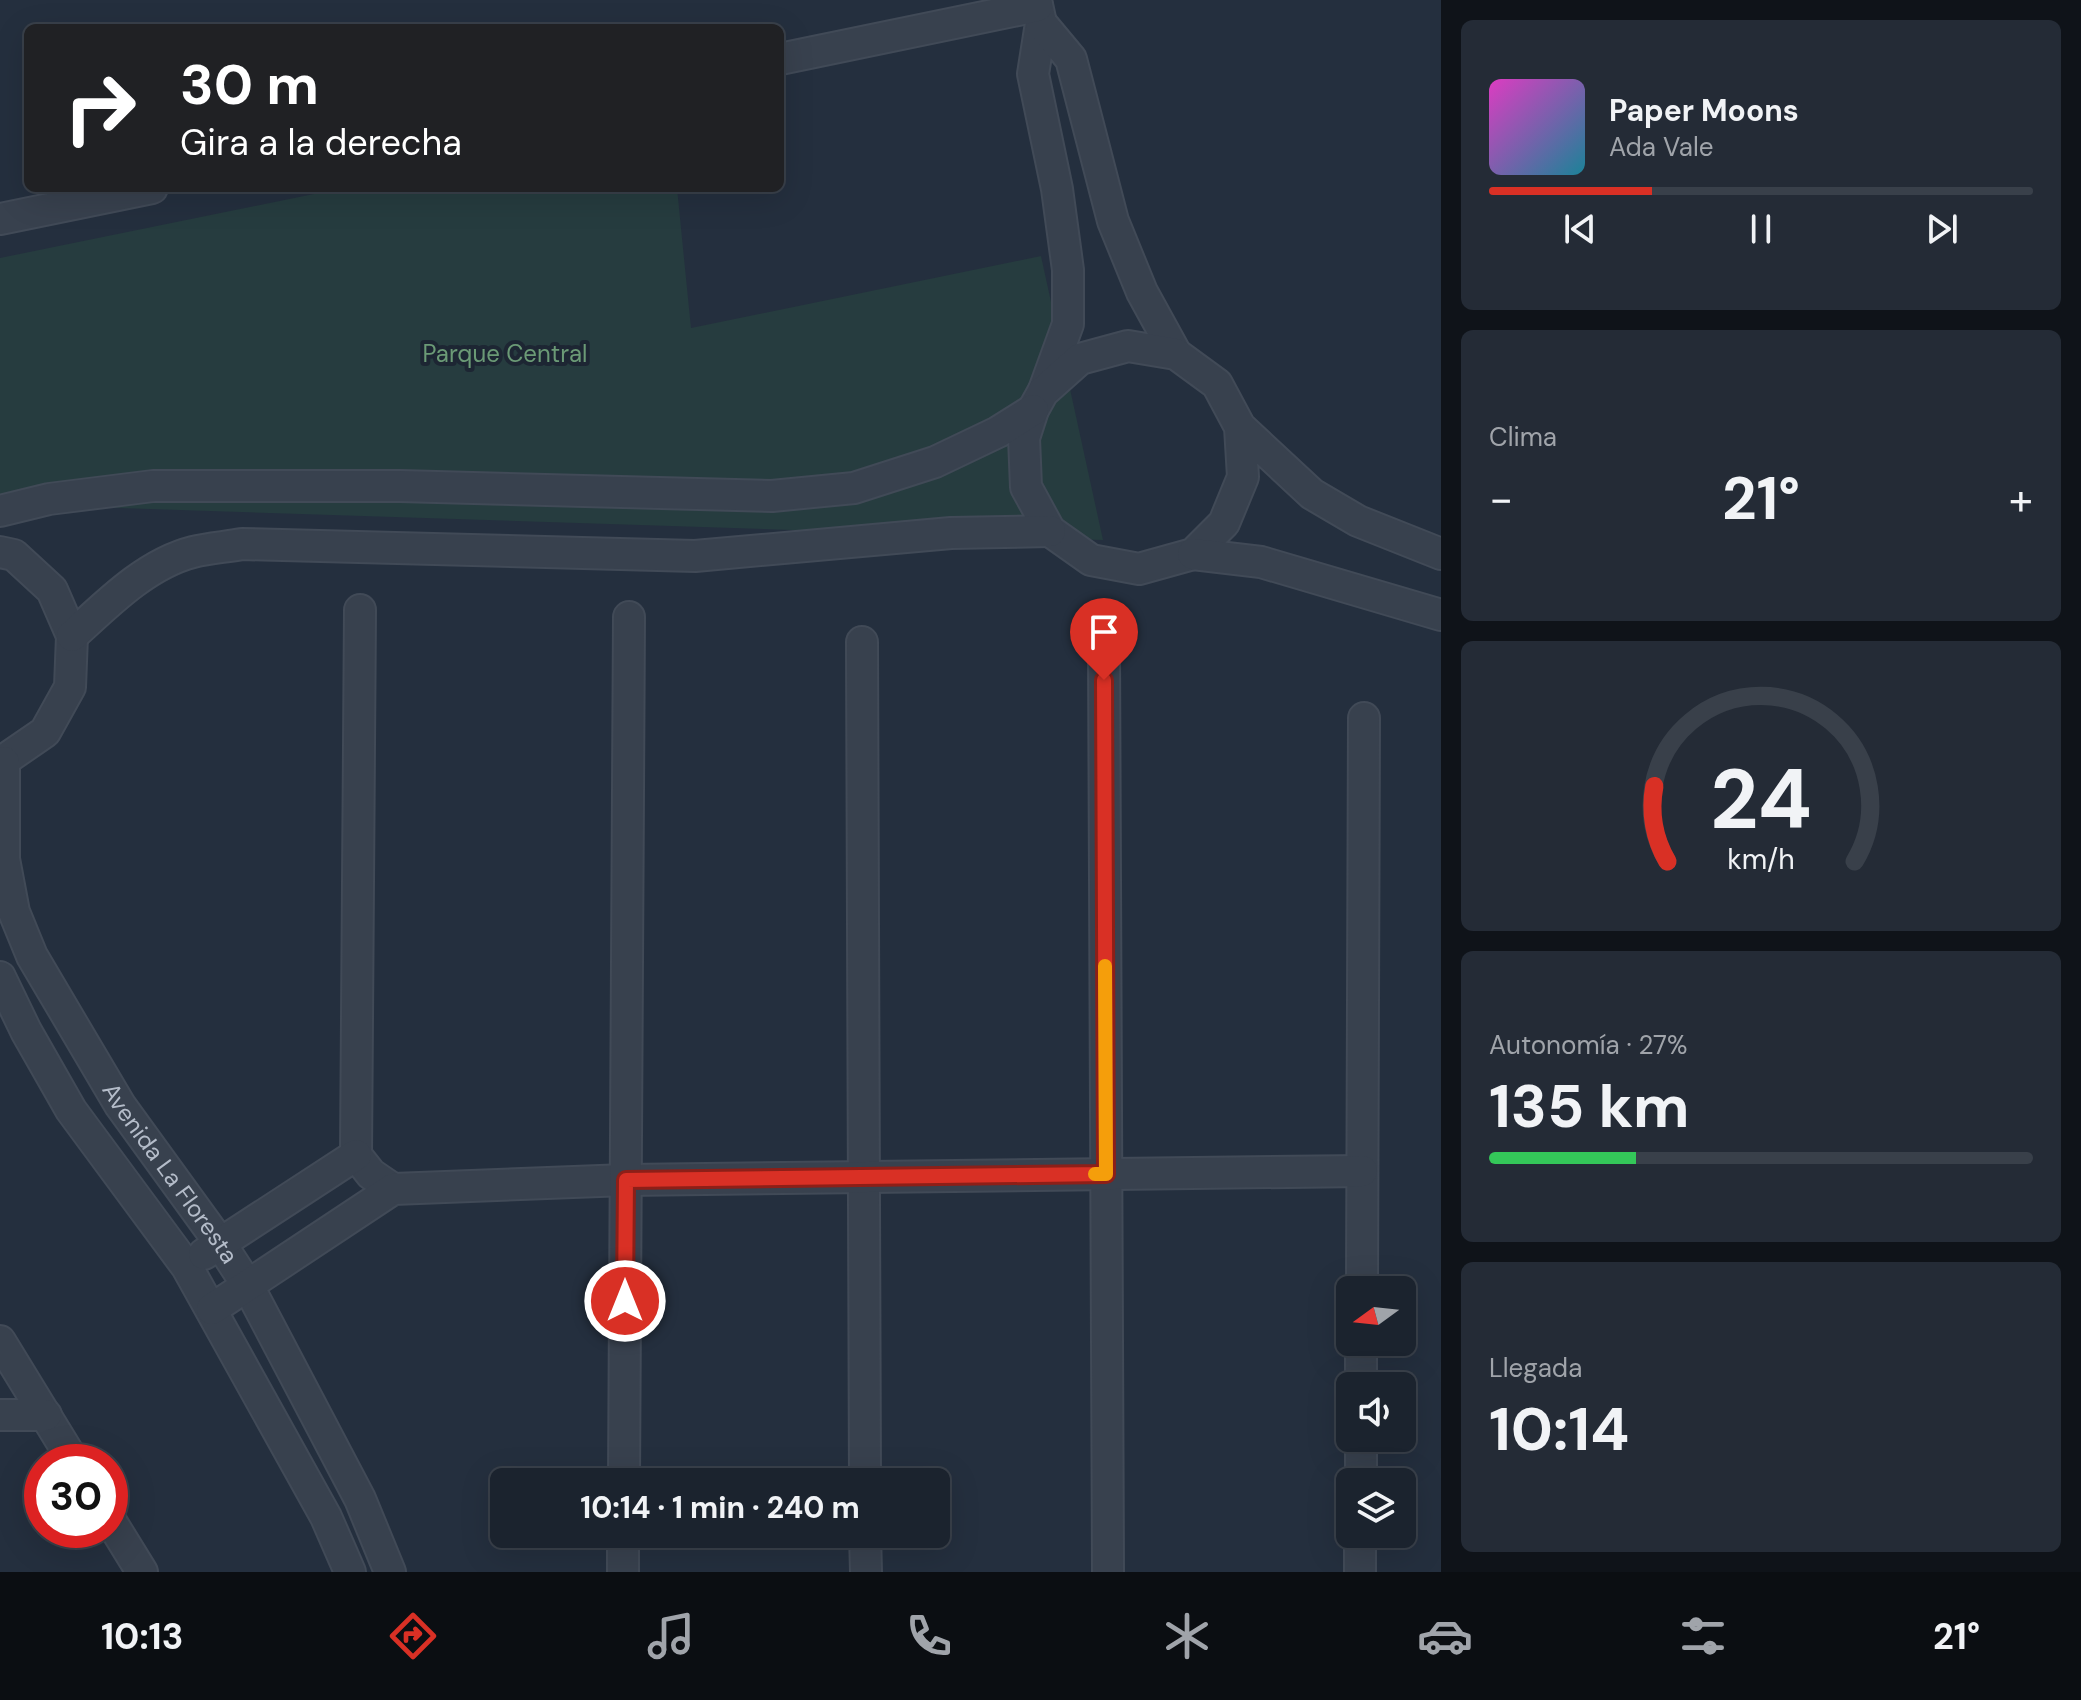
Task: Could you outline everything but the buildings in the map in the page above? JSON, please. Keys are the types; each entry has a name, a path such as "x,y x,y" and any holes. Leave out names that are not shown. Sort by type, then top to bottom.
{"street":[{"path":"784,58 1038,10"},
{"path":"1038,10 1071,59 1113,221 1142,292 1176,354 1217,384 1240,427 1312,494 1358,521 1441,554"},
{"path":"1038,10 1033,74 1057,189 1068,270 1068,324 1024,438 1026,487 1050,531 1091,560 1139,569 1193,554 1261,562 1441,615"},
{"path":"0,219 132,192"},
{"path":"0,511 49,499 153,486 400,486 772,496 854,488 935,462 998,432 1038,401 1080,359 1128,346 1176,354"},
{"path":"1193,554 1224,523 1243,477 1240,427"},
{"path":"72,636 119,593 157,568 191,553 242,544 695,556 951,533 1050,531"},
{"path":"0,552 14,555 52,590 72,636 70,687 45,732 2,763"},
{"path":"360,610 356,1155 371,1174 393,1189"},
{"path":"624,1468 629,617"},
{"path":"862,642 865,1468"},
{"path":"1104,649 1108,1572"},
{"path":"1362,1276 1364,718"},
{"name":"Avenida La Floresta","path":"2,763 4,859 14,912 32,956 120,1105 248,1286 360,1499 390,1572"},
{"name":"Avenida La Floresta","path":"0,977 26,1031 71,1110 187,1267 212,1309 326,1517 350,1572"},
{"path":"187,1267 356,1155"},
{"path":"212,1309 393,1189 626,1180 1362,1171"},
{"path":"0,1341 63,1444"},
{"path":"0,1415 46,1415"},
{"path":"127,1548 142,1572"},
{"path":"623,1548 623,1572"},
{"path":"865,1548 866,1572"},
{"path":"1360,1548 1360,1572"}],"green space":[{"name":"Parque Central","path":"323,192 677,192 691,328 1041,256 1103,540 88,507 0,522 0,258"}],"slow traffic":[{"path":"1095,1174 1106,1174 1105,966"}],"route":[{"path":"625,1301 626,1180 1106,1174 1104,680"}]}
